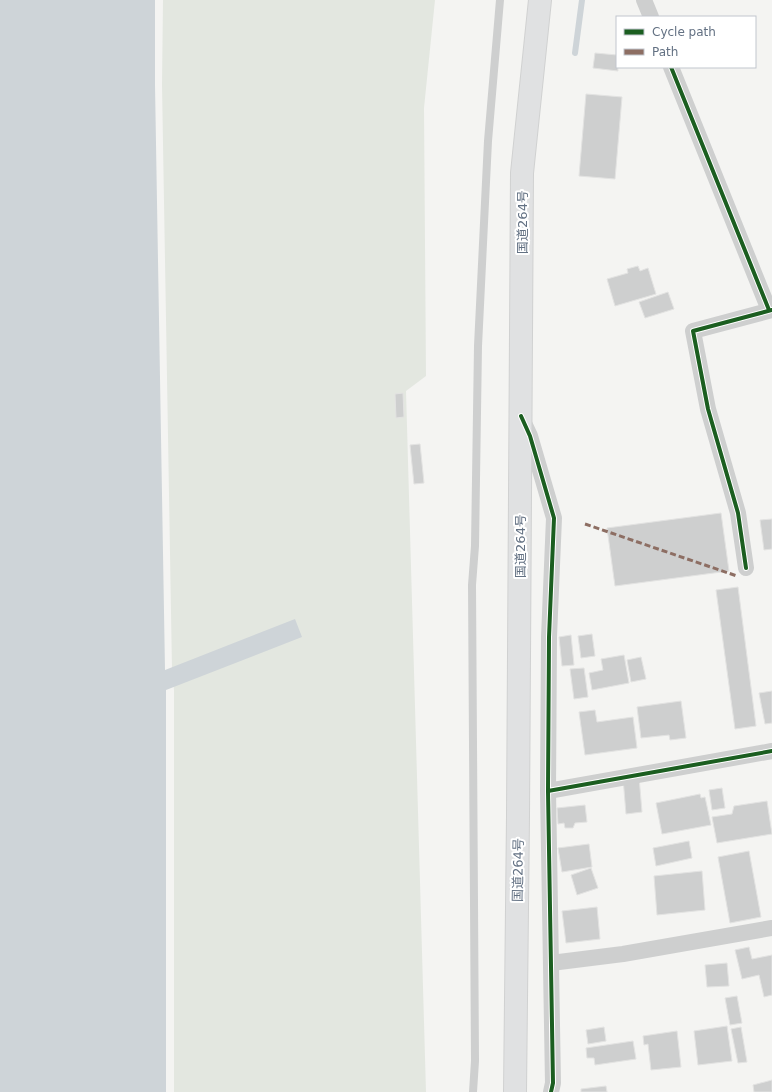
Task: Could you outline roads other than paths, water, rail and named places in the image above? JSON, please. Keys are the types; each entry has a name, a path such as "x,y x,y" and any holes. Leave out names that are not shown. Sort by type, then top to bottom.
{"highway":[{"name":"国道264号","path":"515,1092 522,173 540,0"}],"street":[{"path":"644,0 651,16"},
{"path":"671,68 770,310 693,330 708,410 738,513 746,568"},
{"path":"521,416 530,436 554,518 549,637 548,791 553,1083 551,1092"},
{"path":"548,791 772,751"},
{"path":"551,963 623,954 772,928"}],"lane":[{"path":"474,1092 472,585 475,546 478,346 488,141 500,0"}],"waterway":[{"path":"575,53 582,0"}]}
